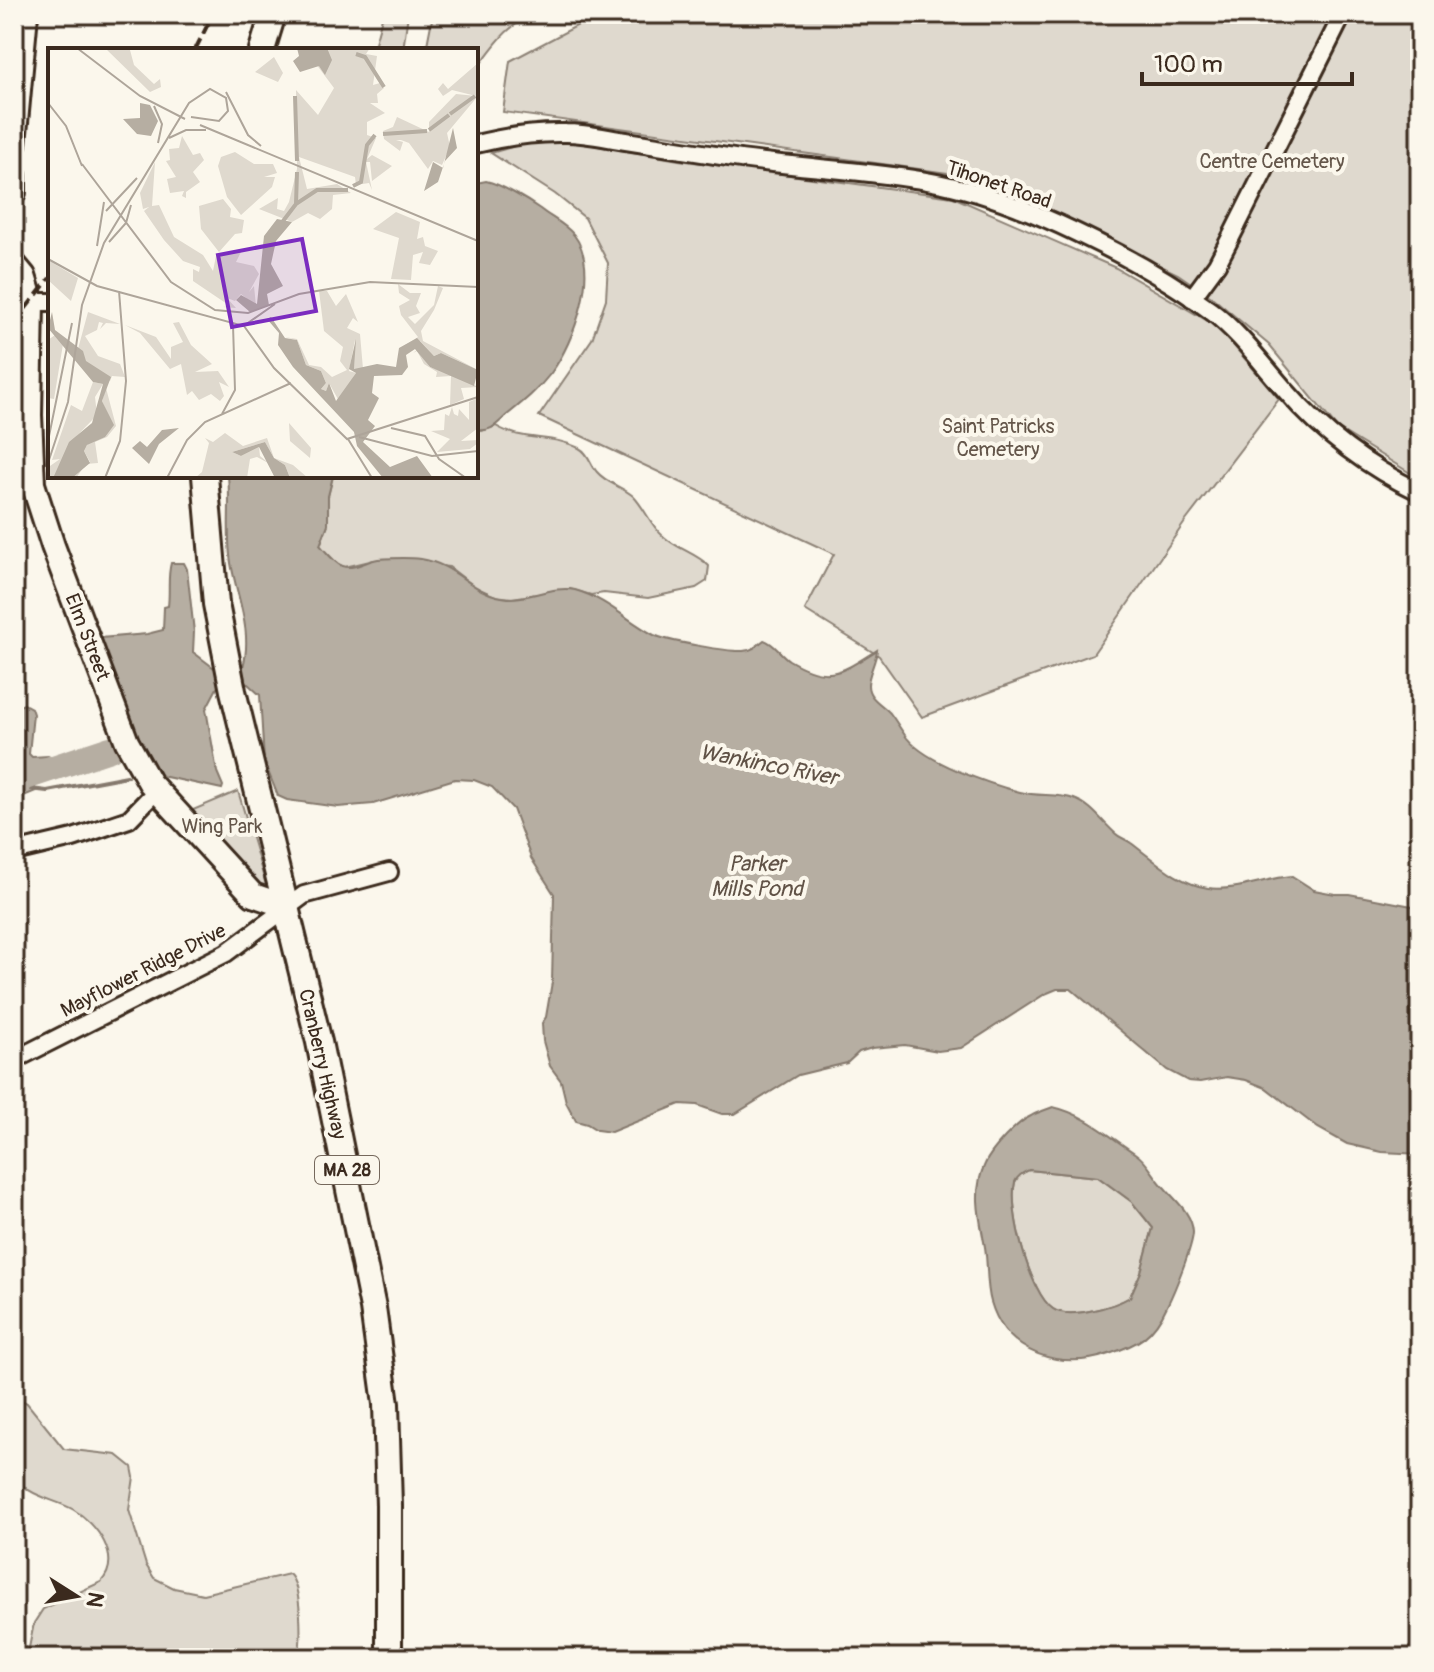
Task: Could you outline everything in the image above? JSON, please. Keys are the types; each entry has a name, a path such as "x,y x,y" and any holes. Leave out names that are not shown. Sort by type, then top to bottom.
{"main road":[{"path":"263,48 273,14"},
{"path":"14,144 22,25"},
{"path":"14,176 14,192"},
{"name":"Elm Street","path":"14,264 41,302 30,415 33,484 53,546 127,742 140,768 157,790 253,895 285,906"},
{"path":"14,285 41,302"},
{"name":"Cranberry Highway","path":"205,478 216,604 233,691 344,1153 376,1324 388,1434 389,1658"}],"street":[{"path":"1192,298 1217,264 1343,14"},
{"name":"Tihonet Road","path":"478,144 538,133 570,133 741,159 932,182 1021,209 1099,246 1214,313 1337,443 1420,492"},
{"path":"14,852 73,838 129,819 157,790"},
{"name":"Mayflower Ridge Drive","path":"14,1060 226,953 255,933 285,906 304,895 389,872"}],"green space":[{"path":"383,14 408,14 403,48 374,48"},
{"path":"433,14 538,14 510,29 478,67 478,48 426,48"},
{"name":"Centre Cemetery","path":"599,14 1420,14 1420,479 1337,428 1269,345 1213,298 1178,274 1040,207 955,174 503,112 510,61"},
{"name":"Saint Patricks Cemetery","path":"569,141 679,160 953,197 1116,268 1218,327 1279,399 1185,522 1093,654 922,717 879,656 805,610 834,554 539,416 592,339 606,299 608,263 585,218 555,194 491,153 522,144"},
{"path":"496,426 582,450 601,476 633,496 663,536 709,566 707,581 696,588 648,598 604,593 591,595 570,589 512,598 495,596 475,587 449,567 374,560 345,567 320,546 328,524 328,496 332,478 478,478 478,430"},
{"name":"Wing Park","path":"238,791 272,905 174,818"},
{"path":"1029,1170 1098,1177 1132,1202 1153,1228 1141,1272 1130,1297 1103,1308 1070,1313 1053,1309 1044,1300 1029,1269 1015,1211 1015,1182 1020,1174"},
{"path":"14,1396 27,1403 64,1449 117,1455 132,1467 134,1477 129,1510 146,1565 154,1578 174,1588 203,1594 289,1574 299,1601 298,1658 27,1658 34,1623 43,1609 101,1582 109,1562 104,1542 91,1523 74,1510 31,1492 18,1480 12,1456"}],"water":[{"path":"486,181 499,185 562,224 574,235 582,250 585,267 585,286 576,325 560,360 536,390 497,424 481,430 478,429 478,183"},
{"name":"Parker Mills Pond","path":"228,478 332,478 328,496 328,524 320,545 342,566 356,566 378,559 416,558 445,567 495,596 516,598 559,589 575,590 597,599 654,635 736,651 749,650 764,640 789,660 815,672 844,669 877,650 868,681 869,690 916,747 943,764 992,784 1027,793 1074,799 1092,810 1118,835 1187,882 1219,889 1292,876 1314,890 1417,907 1420,909 1420,1154 1382,1152 1347,1144 1318,1128 1266,1088 1246,1080 1227,1077 1188,1081 1167,1070 1071,989 1057,989 1045,994 961,1048 938,1051 905,1045 872,1048 859,1052 847,1063 798,1075 735,1114 680,1104 611,1132 576,1121 566,1102 561,1081 550,1066 543,1041 542,1023 546,1017 552,982 554,894 531,858 513,809 492,787 474,780 455,779 373,804 338,807 287,800 278,796 264,761 260,695 248,684 217,688 206,709 222,789 157,775 147,763 101,638 163,630 171,563 184,563 194,632 193,652 218,671 243,667 245,628 230,552"},
{"path":"24,704 31,708 33,714 29,754 32,757 48,756 52,760 50,766 32,776 36,791 14,800 14,708"},
{"path":"1053,1107 1086,1120 1140,1157 1182,1207 1192,1225 1187,1258 1156,1325 1136,1343 1091,1359 1055,1359 1022,1346 998,1320 989,1295 978,1205 981,1174 993,1151 1012,1130 1025,1119","holes":["1029,1170 1098,1177 1132,1202 1153,1228 1141,1272 1130,1297 1123,1301 1092,1310 1060,1312 1044,1300 1029,1269 1018,1230 1015,1182"]}],"waterway":[{"name":"Wankinco River","path":"14,781 110,749"},
{"path":"31,789 47,791 127,776"}],"railway":[{"path":"196,48 213,14"},
{"path":"14,323 48,280"}]}
